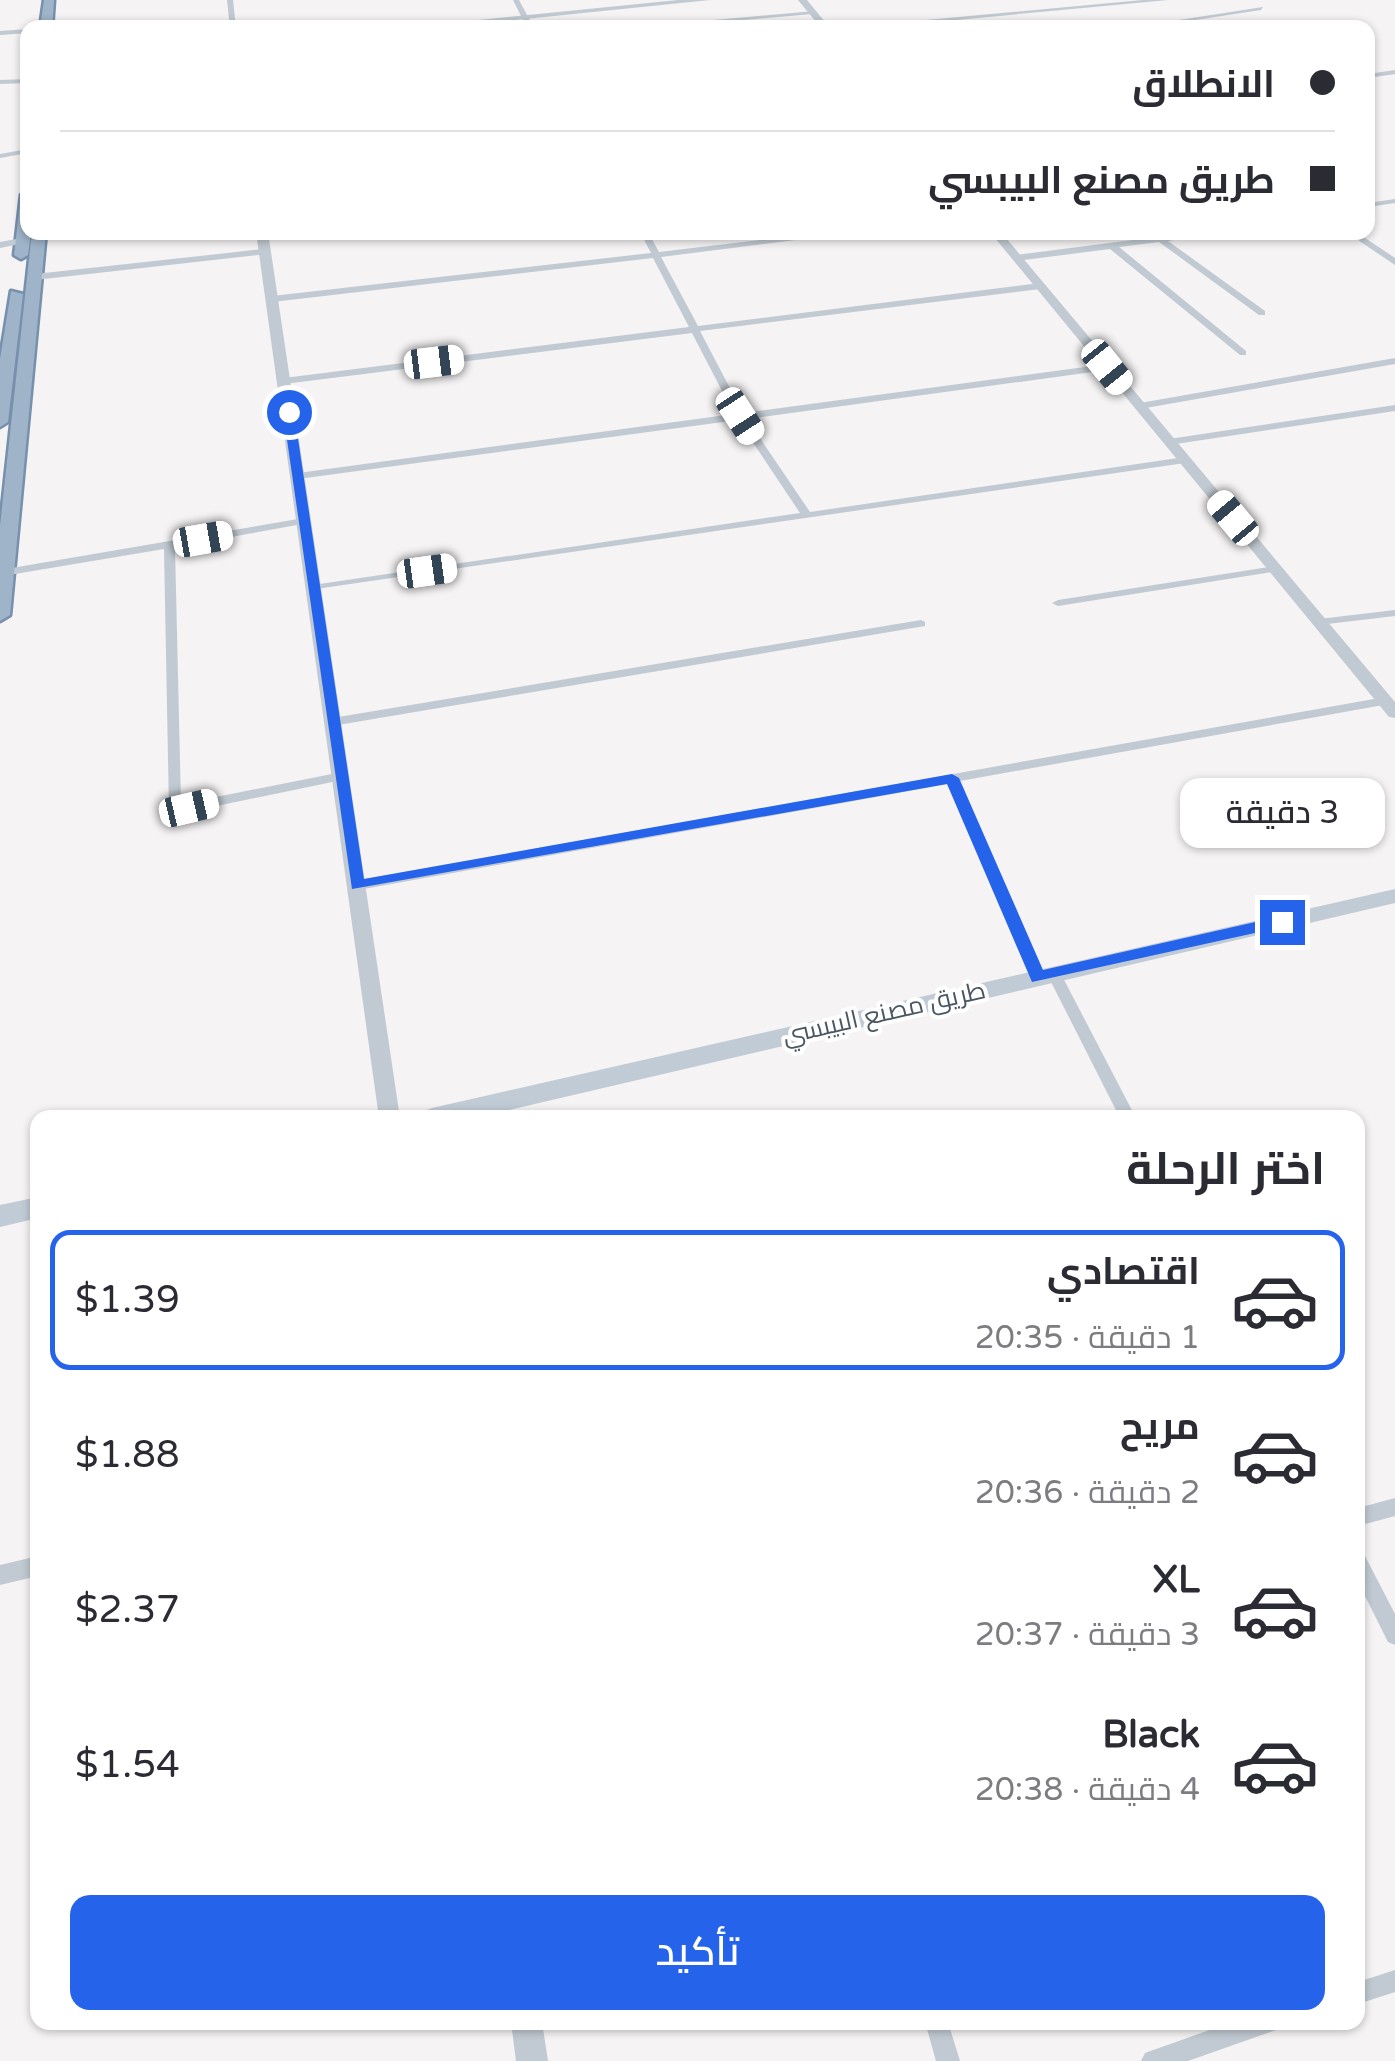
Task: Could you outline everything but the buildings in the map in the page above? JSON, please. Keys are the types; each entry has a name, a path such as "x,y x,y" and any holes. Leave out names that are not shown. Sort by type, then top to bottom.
{"highway":[{"path":"0,422 3,377 35,277 38,240"},
{"path":"0,616 20,327 22,241"}],"main road":[{"name":"طريق مصنع البيبسي","path":"467,1110 1395,896"},
{"path":"0,1216 30,1210"}],"street":[{"path":"516,0 526,20"},
{"path":"484,20 706,0"},
{"path":"802,0 819,20"},
{"path":"1000,0 1016,12"},
{"path":"931,20 1165,0"},
{"path":"1192,20 1260,8 1247,0"},
{"path":"1129,4 1150,20"},
{"path":"719,20 812,12"},
{"path":"981,16 986,20"},
{"path":"263,240 389,1110"},
{"path":"648,240 740,416 807,516"},
{"path":"272,299 785,240"},
{"path":"1001,240 1395,713"},
{"path":"1016,258 1173,240"},
{"path":"1362,240 1395,262"},
{"path":"0,245 22,241"},
{"path":"1162,242 1262,313"},
{"path":"1112,247 1243,353"},
{"path":"35,277 264,252"},
{"path":"284,381 1040,286"},
{"path":"1140,406 1395,362"},
{"path":"298,476 1107,367"},
{"path":"1170,442 1395,408"},
{"path":"313,588 1185,460"},
{"path":"3,573 304,522"},
{"path":"169,545 174,807 183,810 342,776"},
{"path":"1058,603 1275,569"},
{"path":"1320,622 1395,613"},
{"path":"332,722 921,624"},
{"path":"358,885 1384,701"},
{"path":"952,778 1046,976 1123,1110"},
{"path":"1365,1515 1395,1507"},
{"path":"0,1575 30,1568"},
{"path":"1365,1577 1395,1635"},
{"path":"1365,1991 1395,1981"},
{"path":"527,2030 532,2061"},
{"path":"938,2030 948,2061"},
{"path":"1153,2061 1244,2030"}],"route":[{"path":"289,412 358,885 952,778 1038,978 1282,922"}]}
